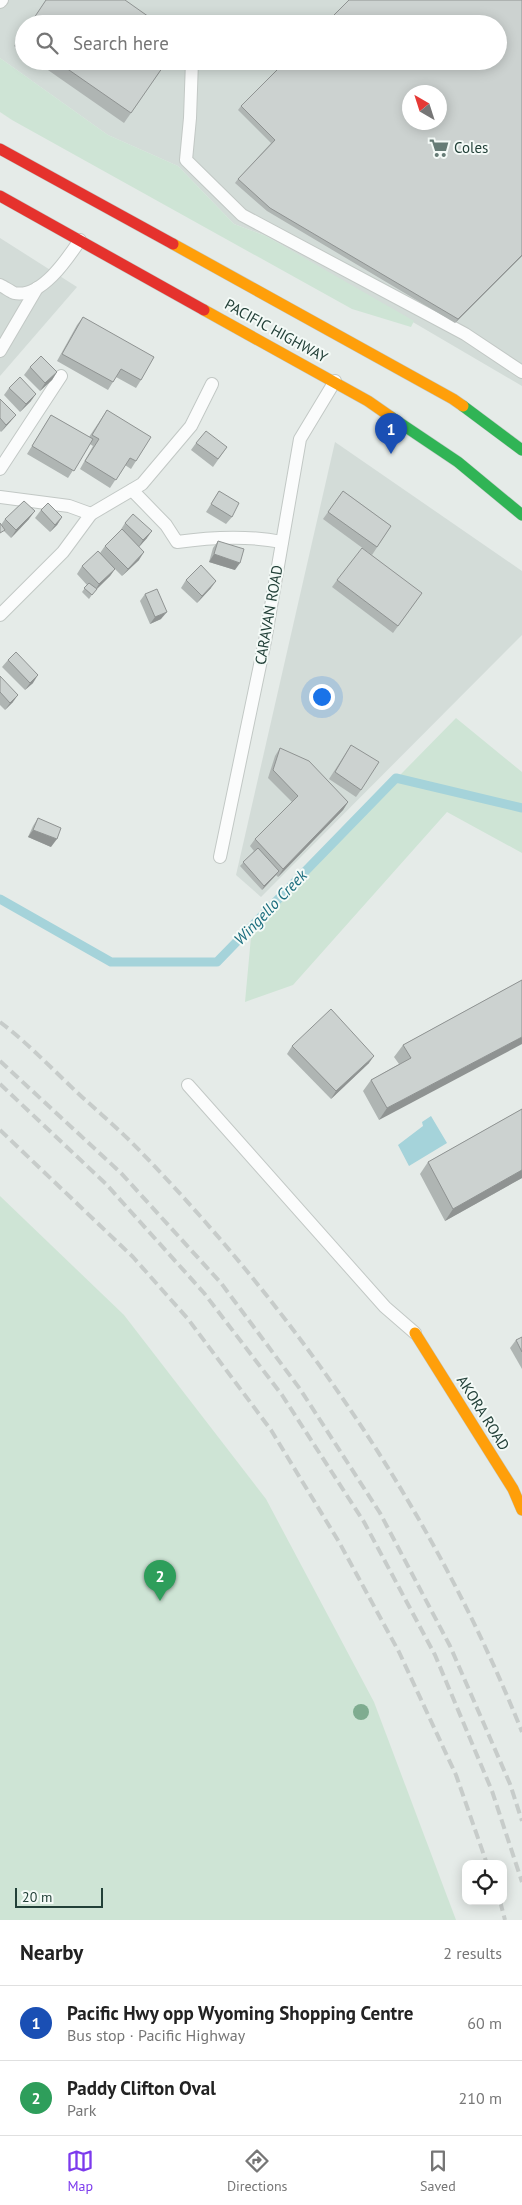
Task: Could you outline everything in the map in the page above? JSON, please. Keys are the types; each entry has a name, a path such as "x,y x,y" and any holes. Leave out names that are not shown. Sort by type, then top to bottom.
{"main road":[{"name":"PACIFIC HIGHWAY","path":"0,149 453,399 522,450"},
{"name":"PACIFIC HIGHWAY","path":"0,196 335,381 403,423 458,462 522,515"},
{"name":"AKORA ROAD","path":"415,1333 513,1489 522,1510"}],"lane":[{"path":"192,70 186,160 242,215 465,334 522,372"},
{"path":"0,285 14,293 27,292 37,288 59,270 80,240"},
{"path":"0,351 37,288"},
{"path":"0,469 61,376"},
{"name":"CARAVAN ROAD","path":"220,857 265,641 300,439 335,381"},
{"path":"0,615 63,552 91,514 142,484 191,426 212,384"},
{"path":"132,490 166,525 177,542 207,538 256,537 282,542"},
{"path":"0,497 69,506 91,514"},
{"path":"188,1086 385,1307 415,1333"}],"shaded area":[{"path":"0,0 522,0 522,386 266,236 234,224 178,166 108,135 17,70 507,70 507,15 15,15 15,69 0,58"},
{"path":"0,238 77,287 0,376"},
{"path":"335,442 522,571 522,635 261,897 236,875"}],"green space":[{"path":"0,58 108,135 178,166 234,224 266,236 414,321 411,327 352,309 0,112"},
{"path":"456,718 522,772 522,853 447,812 293,985 245,1002 252,926"},
{"path":"0,1196 124,1315 266,1499 374,1702 456,1920 0,1920"}],"water":[{"path":"431,1116 447,1143 409,1166 398,1145 423,1126 422,1122"}],"building":[{"path":"46,0 125,0 146,15 36,15"},
{"path":"349,0 522,0 522,255 458,319 270,208 238,179 275,140 241,106 277,70 507,70 507,15 334,15"},
{"path":"69,70 161,70 131,113"},
{"path":"83,317 154,357 141,380 121,369 113,382 62,354"},
{"path":"41,356 57,372 45,383 30,367"},
{"path":"20,377 36,394 26,404 9,388"},
{"path":"0,399 16,415 6,425 0,418"},
{"path":"107,410 151,437 136,461 130,458 116,480 85,461 99,439 92,435"},
{"path":"51,415 93,439 74,471 32,446"},
{"path":"206,431 227,447 218,459 196,443"},
{"path":"219,491 239,503 232,517 211,504"},
{"path":"343,491 391,526 377,547 328,512"},
{"path":"24,501 35,511 16,530 5,519"},
{"path":"48,503 62,517 55,525 41,510"},
{"path":"133,514 152,531 143,540 125,523"},
{"path":"0,523 5,530 0,533"},
{"path":"122,529 144,552 128,569 105,546"},
{"path":"218,541 244,549 240,563 214,554"},
{"path":"362,548 422,593 398,626 337,580"},
{"path":"98,551 115,569 99,584 82,566"},
{"path":"201,565 216,581 202,596 186,580"},
{"path":"89,583 97,589 92,595 84,588"},
{"path":"157,589 167,612 155,617 145,594"},
{"path":"16,652 38,675 30,683 8,660"},
{"path":"0,676 18,695 10,703 0,692"},
{"path":"351,745 379,762 361,790 335,772"},
{"path":"280,748 309,761 348,802 283,869 255,839 298,796 273,770"},
{"path":"38,818 61,828 57,839 33,830"},
{"path":"258,848 279,871 264,886 243,862"},
{"path":"522,980 522,1037 387,1108 371,1080 411,1058 403,1045"},
{"path":"331,1009 374,1056 336,1091 292,1046"},
{"path":"522,1109 522,1170 453,1209 428,1162"},
{"path":"522,1337 522,1352 516,1340"}],"waterway":[{"name":"Wingello Creek","path":"0,899 111,962 217,962 396,778 522,808"}],"railway":[{"path":"0,1022 32,1049 141,1152 200,1216 310,1352 360,1424 406,1498 449,1574 488,1652 522,1732"},
{"path":"0,1061 121,1173 221,1283 300,1389 380,1513 450,1646 510,1784 522,1821"},
{"path":"0,1084 106,1184 204,1293 282,1395 364,1522 435,1655 492,1791 522,1882"},
{"path":"0,1130 133,1257 188,1319 271,1430 339,1542 399,1652 456,1775 486,1860"},
{"path":"501,1905 505,1920"}],"traffic: fast":[{"path":"463,406 522,450"},
{"path":"391,417 458,462 522,515"}],"traffic: slow":[{"path":"173,244 463,406"},
{"path":"204,310 368,401 391,417"},
{"path":"415,1333 513,1489 522,1510"}],"traffic: jam":[{"path":"0,149 173,244"},
{"path":"0,196 204,310"}],"place":[{"name":"Coles","path":"439,148"},
{"name":"Pacific Hwy opp Wyoming Shopping Centre","path":"391,454"},
{"name":"Paddy Clifton Oval","path":"160,1601"}]}
